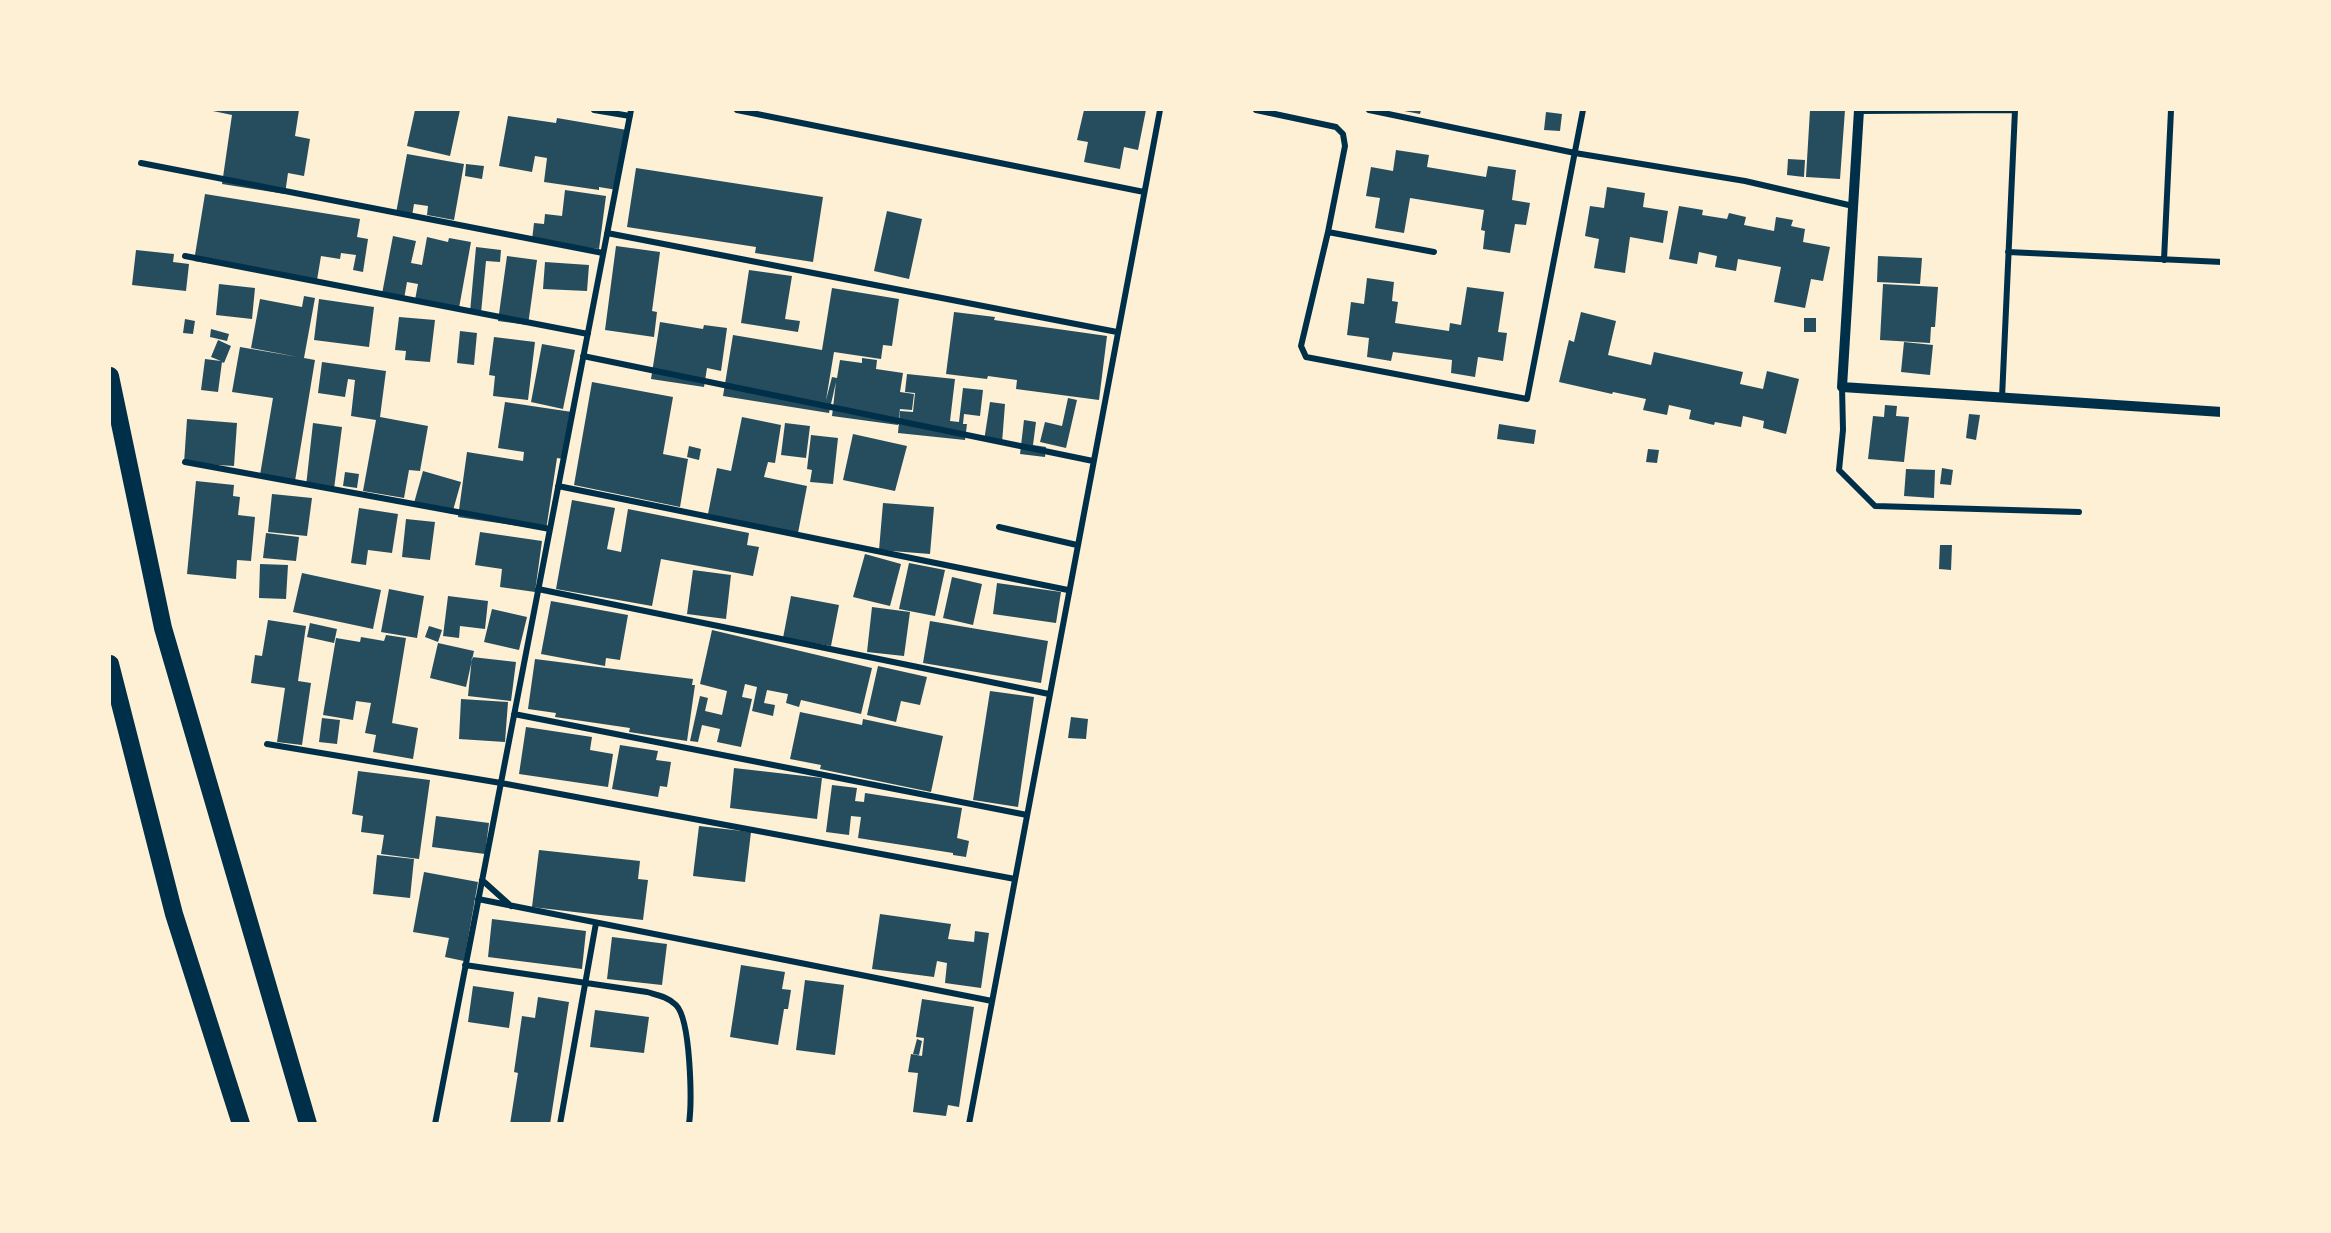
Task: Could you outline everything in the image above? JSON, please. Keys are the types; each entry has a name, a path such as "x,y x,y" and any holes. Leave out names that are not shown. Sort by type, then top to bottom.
{"highway":[{"path":"110,376 163,628 308,1124"},
{"path":"110,664 174,915 241,1124"}],"street":[{"path":"435,1124 630,113 594,110"},
{"path":"736,110 1144,192"},
{"path":"969,1124 1160,110"},
{"path":"1256,110 1336,127 1343,134 1345,146 1328,232 1301,346 1306,357 1527,399 1583,110"},
{"path":"1369,110 1575,153 1744,181 1853,206"},
{"path":"2002,398 2015,110 1859,110 1839,470 1875,506 2079,512"},
{"path":"2164,260 2171,110"},
{"path":"141,163 603,253"},
{"path":"1328,232 1434,252"},
{"path":"607,233 1117,332"},
{"path":"2008,252 2222,262"},
{"path":"185,256 588,334"},
{"path":"583,356 1093,461"},
{"path":"1842,387 2222,412"},
{"path":"185,462 550,529"},
{"path":"558,486 1068,590"},
{"path":"999,527 1077,545"},
{"path":"538,589 1049,694"},
{"path":"514,714 1027,815"},
{"path":"267,744 501,783 1015,879"},
{"path":"482,880 511,906"},
{"path":"478,900 992,1001"},
{"path":"560,1124 596,923"},
{"path":"465,965 647,992 668,998 678,1006 685,1024 690,1083 689,1124"}],"building":[{"path":"208,110 299,110 295,136 310,139 304,176 288,173 285,194 222,184 232,115"},
{"path":"415,110 460,110 450,156 407,146"},
{"path":"1084,110 1146,110 1138,150 1124,147 1120,169 1084,162 1088,142 1077,140"},
{"path":"1399,110 1421,110 1420,114"},
{"path":"1810,110 1845,110 1840,179 1806,177"},
{"path":"1546,112 1562,114 1560,131 1544,130"},
{"path":"508,116 556,123 557,118 627,130 617,190 599,187 599,190 544,182 547,158 535,156 532,172 499,166"},
{"path":"1396,150 1429,155 1427,167 1486,177 1488,166 1516,170 1512,200 1530,203 1526,225 1515,224 1510,253 1483,249 1485,231 1481,230 1484,210 1410,198 1404,233 1375,228 1380,198 1366,196 1371,167 1393,171"},
{"path":"407,154 464,164 454,220 427,215 428,206 414,204 412,216 396,213"},
{"path":"1788,159 1805,160 1804,177 1787,175"},
{"path":"466,164 484,166 482,179 465,176"},
{"path":"636,168 823,197 813,262 755,253 756,247 627,227"},
{"path":"1607,187 1645,193 1643,207 1668,211 1663,243 1630,237 1625,273 1594,268 1599,239 1585,236 1590,206 1604,208"},
{"path":"565,190 606,196 599,249 532,240 534,223 544,224 545,214 562,216"},
{"path":"205,194 360,219 357,237 368,239 363,272 353,270 356,255 341,253 340,259 321,256 317,280 194,261"},
{"path":"1679,206 1703,210 1702,215 1727,219 1729,213 1746,217 1744,225 1774,231 1776,217 1793,220 1791,226 1805,229 1803,242 1830,247 1823,281 1811,279 1805,308 1774,302 1781,267 1738,259 1736,271 1715,267 1717,256 1699,252 1697,264 1669,259"},
{"path":"887,211 922,219 909,279 874,271"},
{"path":"393,236 416,241 411,263 422,265 427,237 448,242 449,238 471,242 459,308 415,300 418,284 407,282 404,299 382,294"},
{"path":"616,246 660,252 652,311 657,312 654,337 605,330"},
{"path":"476,247 501,250 500,262 486,261 481,313 470,312"},
{"path":"136,250 174,254 173,262 189,264 186,291 132,285"},
{"path":"507,256 537,260 528,325 498,321"},
{"path":"1878,256 1922,258 1920,284 1877,282"},
{"path":"545,262 589,265 587,291 543,289"},
{"path":"749,270 792,276 785,319 800,321 798,332 741,323"},
{"path":"1367,278 1394,282 1392,301 1398,302 1395,323 1449,331 1450,323 1461,325 1467,287 1504,292 1498,332 1507,333 1503,361 1478,357 1475,377 1451,373 1452,360 1393,352 1391,361 1367,357 1369,338 1347,335 1351,302 1364,304"},
{"path":"219,284 255,288 252,319 216,315"},
{"path":"1883,284 1938,287 1935,327 1931,327 1930,343 1880,340"},
{"path":"832,288 899,299 892,346 883,345 881,359 834,352 826,400 832,377 837,378 840,360 862,363 862,358 877,360 876,369 903,373 900,392 914,394 912,410 900,409 898,425 832,416 836,382 829,413 723,396 733,335 822,350"},
{"path":"304,296 315,298 304,358 315,360 295,481 260,475 273,398 232,392 240,347 298,357 251,348 260,299 302,307"},
{"path":"319,299 374,307 369,347 314,340"},
{"path":"954,312 1107,336 1099,400 1016,389 1017,380 946,374"},
{"path":"1581,312 1616,321 1608,355 1651,365 1654,352 1743,372 1740,384 1763,389 1767,371 1799,379 1786,434 1763,428 1764,421 1743,416 1741,427 1715,422 1714,425 1689,419 1691,410 1669,405 1667,415 1643,410 1646,399 1559,382 1569,340 1574,342"},
{"path":"399,317 435,320 430,362 405,360 406,351 395,350"},
{"path":"1804,318 1816,318 1816,332 1804,332"},
{"path":"185,319 195,321 193,334 183,333"},
{"path":"660,322 703,329 704,325 727,328 721,371 707,368 704,387 651,379"},
{"path":"211,329 229,334 227,341 210,337"},
{"path":"460,331 477,333 474,365 457,363"},
{"path":"494,337 535,342 528,400 493,396 495,376 489,375"},
{"path":"218,340 231,346 224,363 222,362 218,392 201,390 205,359 221,361 211,357"},
{"path":"1904,342 1933,345 1930,375 1901,372"},
{"path":"542,344 575,350 563,409 531,402"},
{"path":"322,362 386,371 380,417 428,426 420,471 409,470 404,498 363,491 376,420 351,416 355,380 348,379 345,397 318,393"},
{"path":"907,374 955,379 950,421 959,422 963,388 983,390 980,416 964,414 963,424 967,424 965,440 898,433 900,411 913,412 915,393 905,392"},
{"path":"592,382 673,397 663,454 688,459 680,507 574,485"},
{"path":"1068,398 1077,400 1066,448 1040,442 1045,422 1062,426"},
{"path":"505,402 572,412 564,459 557,458 546,530 458,517 467,452 523,461 524,452 498,448"},
{"path":"990,402 1005,404 1002,443 984,441"},
{"path":"1885,405 1897,406 1896,416 1909,417 1904,462 1868,459 1873,416 1884,417"},
{"path":"1969,414 1980,415 1976,440 1966,438"},
{"path":"742,417 781,425 775,463 768,462 764,477 807,486 798,533 708,514 717,468 731,471"},
{"path":"187,419 237,423 234,466 184,463"},
{"path":"1024,420 1036,422 1033,445 1046,447 1045,457 1020,454"},
{"path":"313,423 342,427 334,489 306,486"},
{"path":"785,423 810,426 806,458 781,455"},
{"path":"1499,424 1536,430 1534,444 1497,439"},
{"path":"853,434 907,446 895,491 843,480"},
{"path":"811,435 838,438 833,484 810,482 812,470 807,469"},
{"path":"689,446 701,449 699,460 687,457"},
{"path":"1648,449 1659,450 1657,463 1646,462"},
{"path":"1942,468 1953,470 1951,485 1940,484"},
{"path":"1906,469 1935,470 1934,498 1904,496"},
{"path":"423,471 461,482 452,514 414,503"},
{"path":"345,472 359,474 357,488 343,486"},
{"path":"196,481 234,485 233,496 240,497 238,515 255,517 251,561 237,560 236,579 187,574"},
{"path":"272,494 312,498 307,536 268,532"},
{"path":"572,500 615,508 607,549 621,552 628,509 749,533 747,545 759,547 753,576 661,559 652,606 556,589"},
{"path":"883,503 934,507 930,554 879,550"},
{"path":"359,508 398,514 392,553 368,550 366,565 351,563"},
{"path":"406,519 435,522 430,560 402,557"},
{"path":"480,532 542,541 535,592 500,587 502,569 475,565"},
{"path":"266,533 299,537 296,561 263,558"},
{"path":"1940,545 1952,545 1951,570 1939,569"},
{"path":"865,554 901,564 890,606 853,597"},
{"path":"909,563 945,570 935,616 899,609"},
{"path":"260,564 288,565 286,599 259,598"},
{"path":"693,570 731,575 726,619 687,614"},
{"path":"302,573 381,590 373,629 293,612"},
{"path":"952,577 982,584 973,625 943,618"},
{"path":"997,583 1061,592 1056,623 993,614"},
{"path":"389,589 424,596 417,638 381,632"},
{"path":"448,596 488,601 485,629 460,626 459,638 443,636"},
{"path":"791,596 839,605 831,646 783,638"},
{"path":"551,601 628,615 620,660 606,658 605,666 541,654"},
{"path":"872,607 910,612 904,656 867,652"},
{"path":"492,609 527,617 519,650 484,642"},
{"path":"268,620 306,626 298,681 311,683 302,745 277,742 285,688 251,683 255,655 262,656"},
{"path":"930,621 1048,641 1041,683 923,663"},
{"path":"310,623 337,629 334,643 307,637"},
{"path":"429,626 442,630 438,642 425,637"},
{"path":"712,630 872,668 861,714 801,700 799,707 786,703 788,694 767,690 764,703 775,705 773,716 752,711 757,687 745,684 742,697 752,699 741,747 717,742 720,729 702,725 698,742 690,741 700,696 708,698 705,711 722,715 727,691 700,684"},
{"path":"386,635 406,638 392,723 418,728 413,759 373,752 376,735 365,733 371,703 356,701 353,720 323,715 336,638 360,642 361,637 384,641"},
{"path":"438,643 474,651 466,687 430,678"},
{"path":"472,657 516,662 511,701 468,696"},
{"path":"535,659 693,679 692,685 695,685 687,741 629,732 630,728 555,717 556,713 528,709"},
{"path":"878,666 927,677 920,705 901,701 896,722 867,715"},
{"path":"990,691 1034,697 1018,807 973,800"},
{"path":"461,699 508,702 505,742 459,739"},
{"path":"800,712 862,725 863,719 943,736 931,792 820,769 821,765 790,759"},
{"path":"1071,717 1088,719 1086,739 1068,738"},
{"path":"322,718 340,720 337,744 319,742"},
{"path":"526,727 592,737 590,750 613,754 608,787 519,774"},
{"path":"620,745 658,751 656,760 671,762 667,787 660,786 658,797 612,789"},
{"path":"734,768 822,778 817,819 730,808"},
{"path":"358,771 430,780 419,859 381,854 384,835 361,832 363,816 352,814"},
{"path":"832,785 857,788 855,801 864,802 865,793 962,808 957,838 969,841 966,857 858,838 861,817 851,816 849,835 826,832"},
{"path":"436,816 489,823 485,854 432,847"},
{"path":"699,826 751,832 745,882 693,876"},
{"path":"539,850 640,861 638,879 648,880 643,920 532,907"},
{"path":"377,855 414,859 410,898 373,894"},
{"path":"424,872 478,882 464,961 445,957 449,938 413,932"},
{"path":"880,914 951,924 948,939 974,942 975,931 989,933 981,988 945,983 947,963 937,961 934,977 872,969"},
{"path":"492,919 586,931 582,969 488,957"},
{"path":"612,937 667,944 662,985 607,979"},
{"path":"741,965 785,972 782,989 791,990 788,1009 784,1009 778,1045 730,1037"},
{"path":"805,980 844,985 835,1055 796,1050"},
{"path":"473,986 514,992 509,1028 468,1022"},
{"path":"538,997 569,1002 550,1124 510,1124 518,1073 514,1072 522,1016 535,1018"},
{"path":"922,999 974,1007 959,1107 948,1105 946,1116 913,1112 918,1073 908,1072 911,1054 922,1056 924,1038 916,1037"},
{"path":"595,1010 649,1017 644,1053 590,1047"},
{"path":"917,1039 922,1041 919,1055 913,1054"}]}
